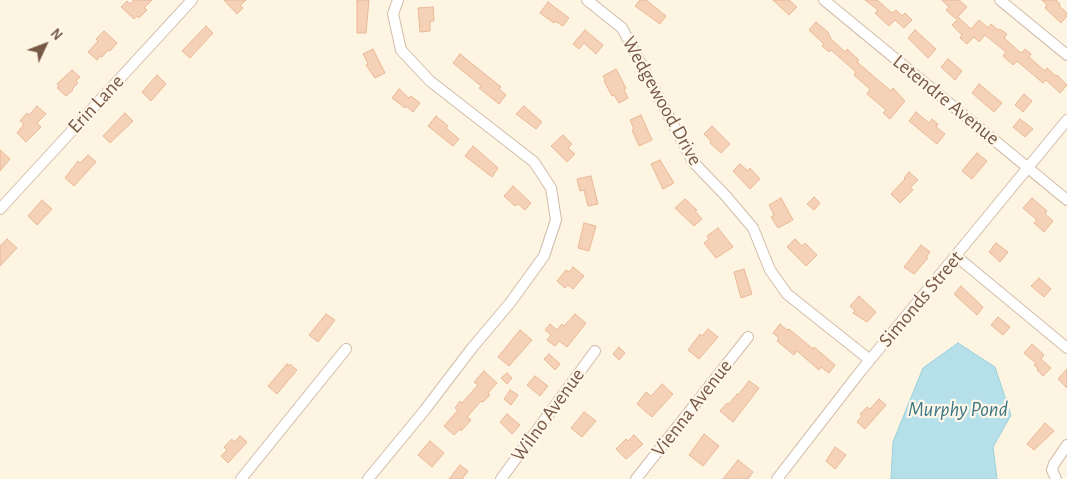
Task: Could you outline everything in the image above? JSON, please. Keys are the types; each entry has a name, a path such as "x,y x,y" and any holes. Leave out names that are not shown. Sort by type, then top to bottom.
{"street":[{"name":"Erin Lane","path":"0,209 192,0"},
{"path":"368,479 510,303 544,256 556,220 551,188 534,162 430,81 401,50 393,14 398,0"},
{"name":"Wedgewood Drive","path":"587,0 622,28 693,162 753,228 770,270 787,294 870,360"},
{"name":"Letendre Avenue","path":"824,0 1067,200"},
{"path":"1000,0 1067,55"},
{"name":"Simonds Street","path":"777,479 870,360 1067,120"},
{"path":"956,256 1067,348"},
{"name":"Vienna Avenue","path":"636,479 748,337"},
{"path":"241,479 346,349"},
{"name":"Wilno Avenue","path":"501,479 595,351"},
{"path":"1056,479 1052,470 1067,445"}],"water":[{"name":"Murphy Pond","path":"958,343 995,367 1011,415 993,447 997,479 891,479 893,442 923,368"}],"building":[{"path":"134,0 152,0 144,8 147,10 139,18 137,16 134,19 121,7 127,1 130,4"},
{"path":"224,0 246,0 240,6 243,8 237,14"},
{"path":"357,0 369,0 366,33 357,33"},
{"path":"640,0 646,0 666,16 660,24 635,6"},
{"path":"773,0 789,0 797,7 789,15"},
{"path":"865,0 877,0 892,13 896,10 902,16 905,13 912,20 904,28 895,20 889,26 875,13 878,10"},
{"path":"942,0 959,0 967,7 956,19 946,10 949,7"},
{"path":"1042,0 1056,0 1060,4 1059,6 1067,13 1067,16 1061,23 1045,8 1047,5"},
{"path":"548,2 569,18 563,26 555,21 554,23 540,13"},
{"path":"433,7 434,21 430,21 430,31 420,32 418,8"},
{"path":"959,18 971,29 979,20 988,28 991,24 998,30 1000,29 1007,34 1004,38 1021,53 1025,49 1031,54 1029,57 1045,71 1047,68 1067,85 1060,93 1046,80 1043,83 1017,61 1013,65 1003,56 1006,52 985,35 979,42 974,37 967,44 960,38 962,35 952,25"},
{"path":"816,22 829,33 830,38 845,52 847,49 859,60 857,62 891,91 893,88 905,101 890,119 883,113 886,110 867,94 870,89 854,75 856,72 831,50 829,52 822,46 824,44 809,30"},
{"path":"206,26 213,33 190,58 182,51"},
{"path":"585,30 603,45 596,54 584,43 579,49 573,44"},
{"path":"915,30 936,49 928,58 908,38"},
{"path":"104,31 117,43 110,51 108,50 97,60 88,52 98,41 96,39"},
{"path":"373,49 385,73 375,78 366,65 368,63 363,54"},
{"path":"460,54 501,87 499,89 506,95 499,104 453,63"},
{"path":"948,59 962,71 955,80 941,67"},
{"path":"616,69 626,88 624,90 628,98 619,103 614,95 612,96 603,76"},
{"path":"72,70 80,77 76,81 78,83 73,90 66,96 57,88 59,87 57,84"},
{"path":"157,75 166,84 151,101 142,92"},
{"path":"979,84 1002,103 994,112 972,93"},
{"path":"399,89 409,98 411,96 420,103 413,112 392,98"},
{"path":"1024,94 1032,101 1023,112 1015,105"},
{"path":"37,106 46,114 37,123 41,127 26,142 17,133 24,124 20,121"},
{"path":"524,106 542,122 536,129 516,114"},
{"path":"916,112 929,123 932,119 938,124 936,127 945,134 937,144 909,121"},
{"path":"125,113 133,121 110,143 103,136"},
{"path":"641,115 652,140 639,146 630,120"},
{"path":"436,116 459,139 453,146 428,126"},
{"path":"1020,119 1033,129 1025,137 1013,127"},
{"path":"712,126 730,144 721,153 710,143 711,141 704,134"},
{"path":"563,135 572,144 568,148 575,154 567,162 551,146"},
{"path":"473,146 498,168 492,177 465,156"},
{"path":"0,150 10,159 0,171"},
{"path":"977,153 987,161 972,179 962,171"},
{"path":"88,155 96,162 74,186 65,178 78,161 80,163"},
{"path":"660,160 674,183 663,189 651,164"},
{"path":"740,164 748,171 750,168 760,179 750,189 733,171"},
{"path":"909,172 918,180 910,188 913,190 900,203 891,194"},
{"path":"591,176 598,204 588,206 584,190 580,191 577,179"},
{"path":"513,186 531,203 525,210 518,204 515,206 504,196"},
{"path":"814,197 820,203 814,210 807,204"},
{"path":"781,198 793,220 778,228 771,217 774,215 769,205"},
{"path":"1032,198 1047,211 1045,214 1053,221 1044,232 1034,223 1037,220 1023,208"},
{"path":"685,199 697,210 695,211 702,219 694,226 675,208"},
{"path":"42,200 52,209 37,225 28,216"},
{"path":"584,223 596,226 589,251 578,248"},
{"path":"718,228 733,247 716,258 704,243 709,239 707,236"},
{"path":"7,239 17,248 0,266 0,246"},
{"path":"795,239 802,246 805,243 817,255 806,266 787,247"},
{"path":"996,243 1008,252 1000,262 989,252"},
{"path":"921,245 930,252 926,257 928,258 914,274 904,267"},
{"path":"573,267 584,276 573,289 568,285 565,288 557,281 566,270 569,272"},
{"path":"744,269 752,294 741,298 734,272"},
{"path":"1039,278 1051,289 1044,297 1031,286"},
{"path":"961,286 983,307 977,315 954,294"},
{"path":"859,296 876,312 867,322 853,313 855,311 850,306"},
{"path":"326,314 335,320 318,342 309,335"},
{"path":"575,314 586,323 567,347 559,341 555,346 547,340 551,335 545,330 550,324 557,330 562,324 564,326"},
{"path":"998,317 1010,327 1003,335 991,325"},
{"path":"780,324 813,349 814,347 835,365 829,373 821,367 819,370 797,351 794,355 777,341 779,338 773,333"},
{"path":"708,329 718,337 699,359 688,350 700,334 702,336"},
{"path":"520,330 532,340 509,366 498,357"},
{"path":"1032,344 1044,355 1041,359 1051,368 1043,376 1034,365 1036,363 1024,353"},
{"path":"619,347 625,353 619,360 613,354"},
{"path":"549,354 560,364 555,370 544,359"},
{"path":"287,364 289,366 290,364 297,370 277,394 268,386"},
{"path":"1067,369 1067,388 1058,379"},
{"path":"484,371 497,383 488,393 490,395 483,402 481,401 467,417 471,420 461,431 460,429 454,435 444,426 458,410 455,408 460,401 462,403 478,385 474,382"},
{"path":"507,373 512,378 507,384 501,378"},
{"path":"535,376 548,386 540,396 527,385"},
{"path":"749,381 759,388 733,422 720,411 738,395"},
{"path":"662,384 673,394 652,417 637,404 646,392 651,396"},
{"path":"510,390 518,395 511,405 504,399"},
{"path":"879,399 886,405 865,429 857,422 862,416 860,414 867,407 870,409"},
{"path":"584,412 596,421 582,437 571,428"},
{"path":"507,414 520,425 512,434 500,422"},
{"path":"1045,423 1054,431 1034,450 1027,444"},
{"path":"704,434 719,446 703,466 689,455"},
{"path":"634,435 643,444 626,459 616,449 626,439 628,441"},
{"path":"240,436 247,442 228,463 221,456 227,450 224,447 232,439 234,442"},
{"path":"430,441 444,453 432,467 418,455"},
{"path":"835,447 846,455 835,469 826,461"},
{"path":"738,460 753,472 748,479 723,479"},
{"path":"460,465 468,471 462,479 449,479"}]}
